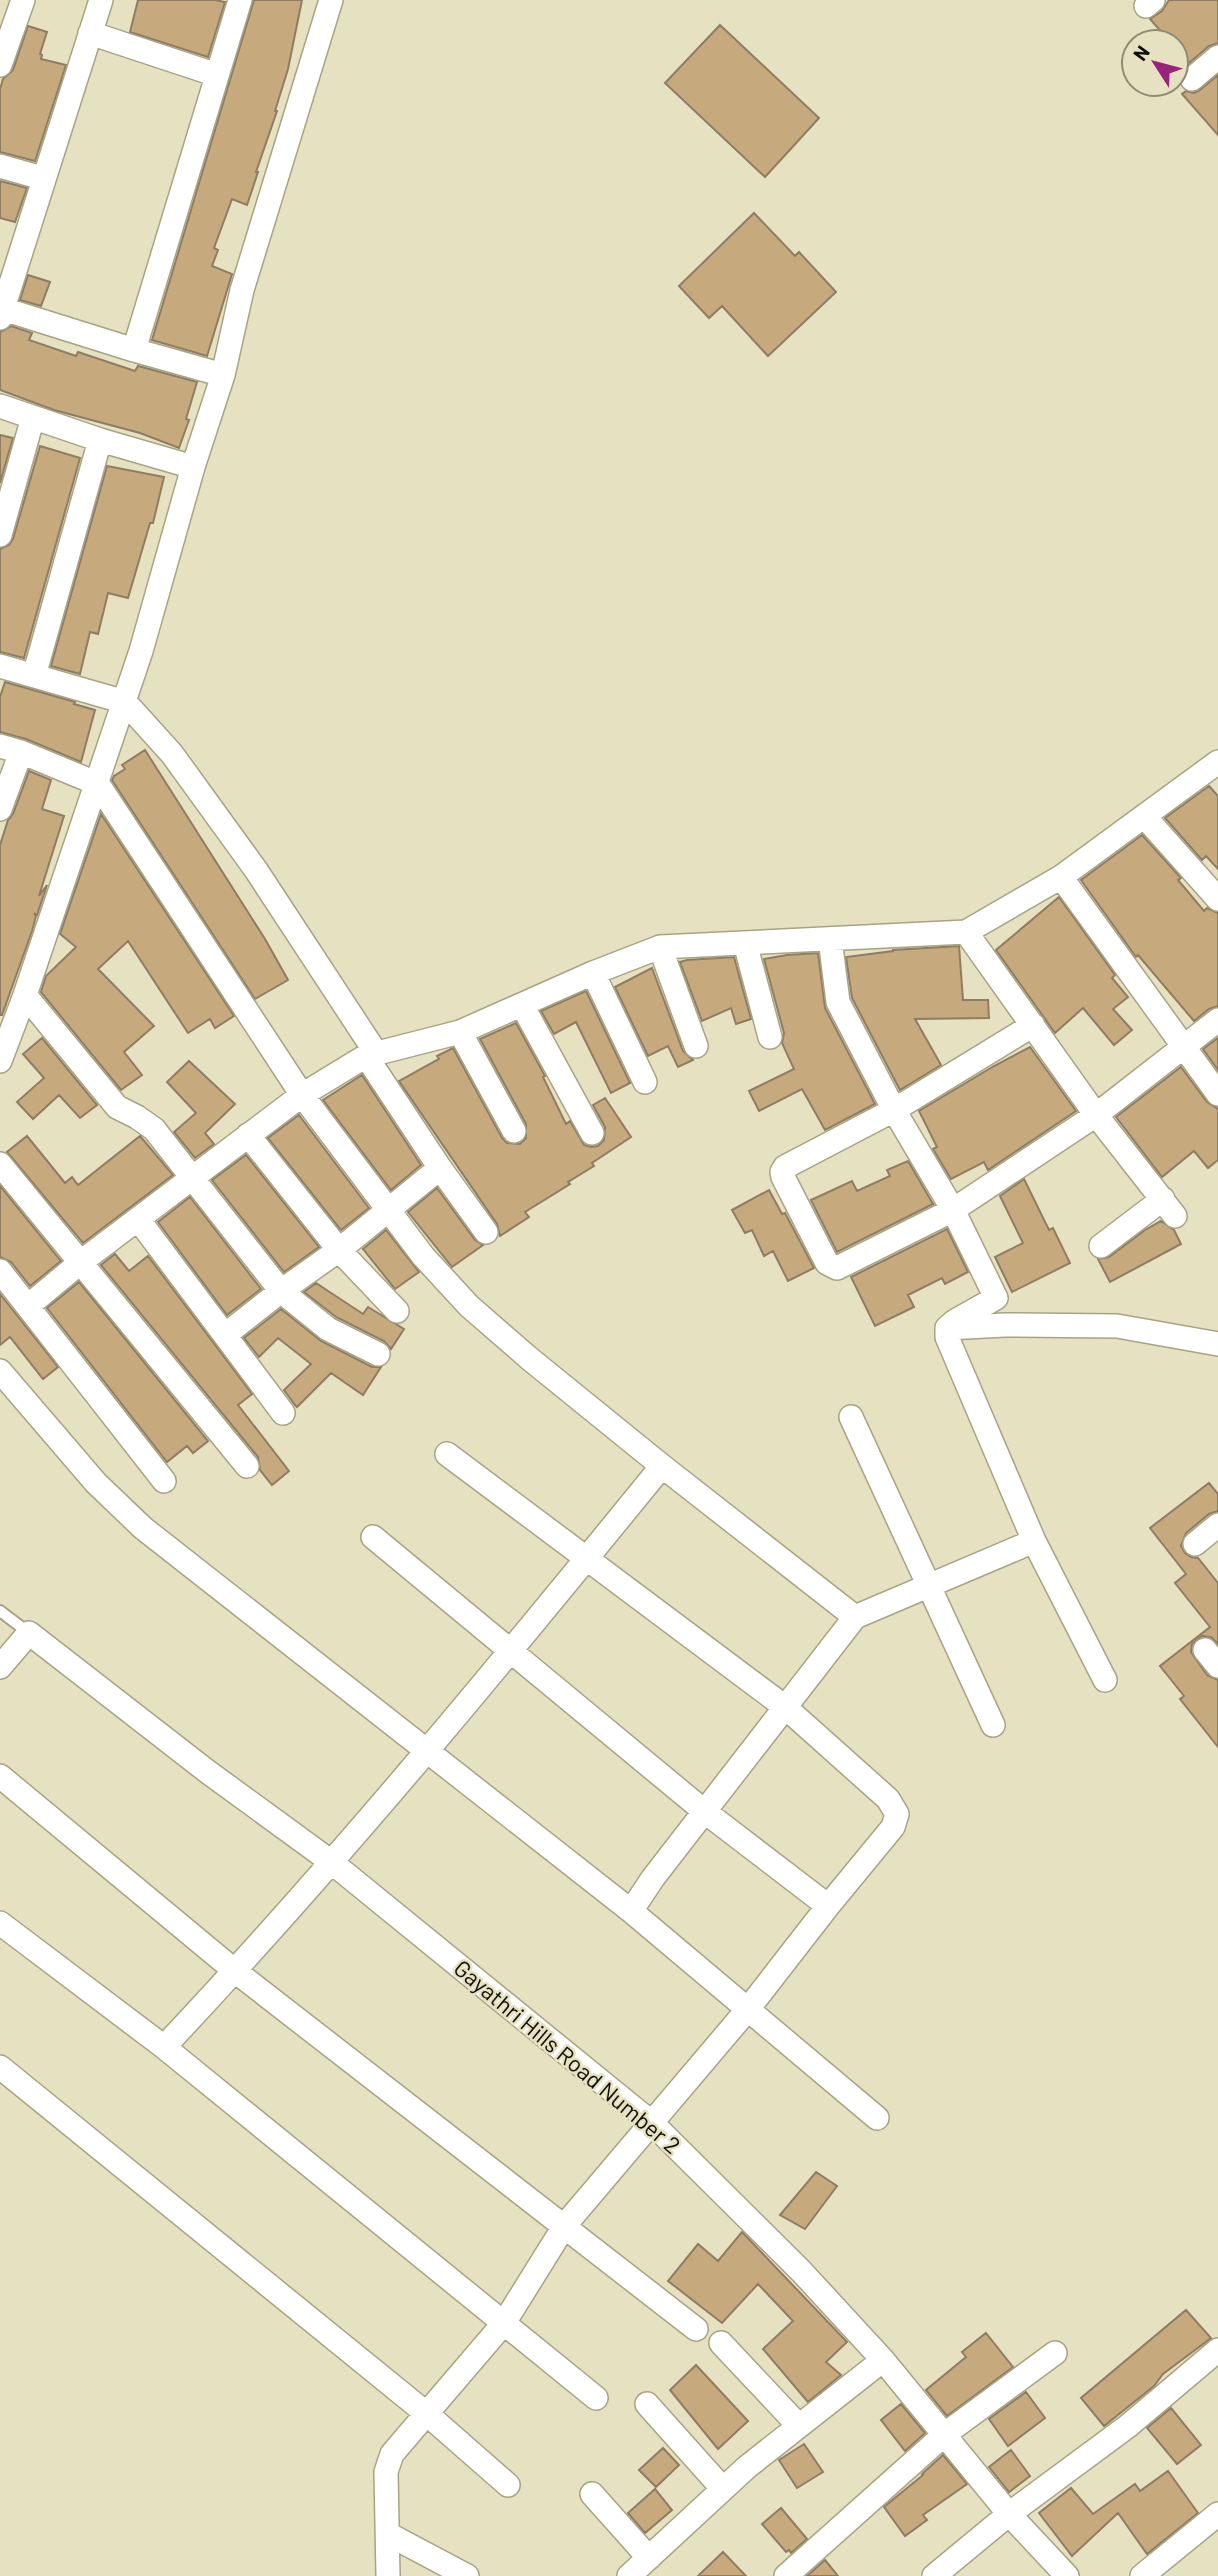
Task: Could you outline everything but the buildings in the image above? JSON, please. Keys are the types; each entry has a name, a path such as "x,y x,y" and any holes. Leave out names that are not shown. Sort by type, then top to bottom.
{"street":[{"path":"0,65 23,0"},
{"path":"100,0 1,313 223,375"},
{"path":"134,349 240,0"},
{"path":"0,1061 125,702 193,467 223,375 242,289 331,0"},
{"path":"90,33 217,75"},
{"path":"1192,79 1218,57"},
{"path":"0,166 42,178"},
{"path":"0,406 100,440 193,467"},
{"path":"0,535 33,417"},
{"path":"34,676 100,440"},
{"path":"0,666 125,702 172,754 256,870 440,1168 486,1231"},
{"path":"0,809 10,749 98,783 302,1095 423,1256 469,1306 530,1360 855,1616"},
{"path":"28,1306 81,1262 302,1095 371,1055 460,1032 593,973 660,947 966,932 1060,877 1216,767"},
{"path":"1144,816 1218,899"},
{"path":"1060,877 1218,1094"},
{"path":"966,932 1096,1115 1169,1208 1101,1245"},
{"path":"831,939 838,1002 894,1110 953,1210 996,1298 955,1321 947,1328 947,1337 1034,1541 1105,1680"},
{"path":"745,943 770,1037"},
{"path":"660,947 696,1046"},
{"path":"593,973 645,1082"},
{"path":"25,995 117,1108 154,1129 281,1291 328,1329 378,1354"},
{"path":"522,1006 592,1133"},
{"path":"1033,1026 894,1110 785,1167 782,1172 827,1263 837,1268 953,1210 1096,1115 1218,1020"},
{"path":"460,1032 514,1131"},
{"path":"248,1135 339,1250 397,1311"},
{"path":"0,1164 247,1466"},
{"path":"225,1335 339,1250 440,1168"},
{"path":"138,1219 283,1413"},
{"path":"0,1270 164,1481"},
{"path":"947,1328 1005,1325 1117,1326 1218,1344"},
{"path":"0,1371 96,1483 143,1528 631,1911 877,2118"},
{"path":"851,1417 993,1725"},
{"path":"388,2576 387,2464 392,2454 504,2323 565,2225 748,2009 894,1827 897,1814 888,1799 785,1707 447,1454"},
{"path":"164,2047 236,1971 427,1752 662,1466"},
{"path":"1195,1544 1218,1525"},
{"path":"373,1538 704,1811 828,1906"},
{"path":"631,1911 653,1878 855,1616 1034,1541"},
{"path":"0,1667 29,1633"},
{"name":"Gayathri Hills Road Number 2","path":"29,1633 208,1772 330,1861 652,2123 801,2271 883,2360 1009,2514 1067,2576"},
{"path":"0,1776 236,1971 696,2329"},
{"path":"0,1923 164,2047 596,2398"},
{"path":"0,2067 427,2414 508,2485"},
{"path":"721,2343 799,2426"},
{"path":"934,2576 1009,2514 1128,2426 1218,2350"},
{"path":"786,2576 945,2434 1055,2353"},
{"path":"629,2576 747,2467 883,2360"},
{"path":"647,2404 723,2490"},
{"path":"592,2494 649,2558"},
{"path":"1142,2576 1218,2514"},
{"path":"388,2534 467,2576"}],"lane":[{"name":"Gayathri Hills Road Number 2","path":"0,1611 29,1633"}]}
